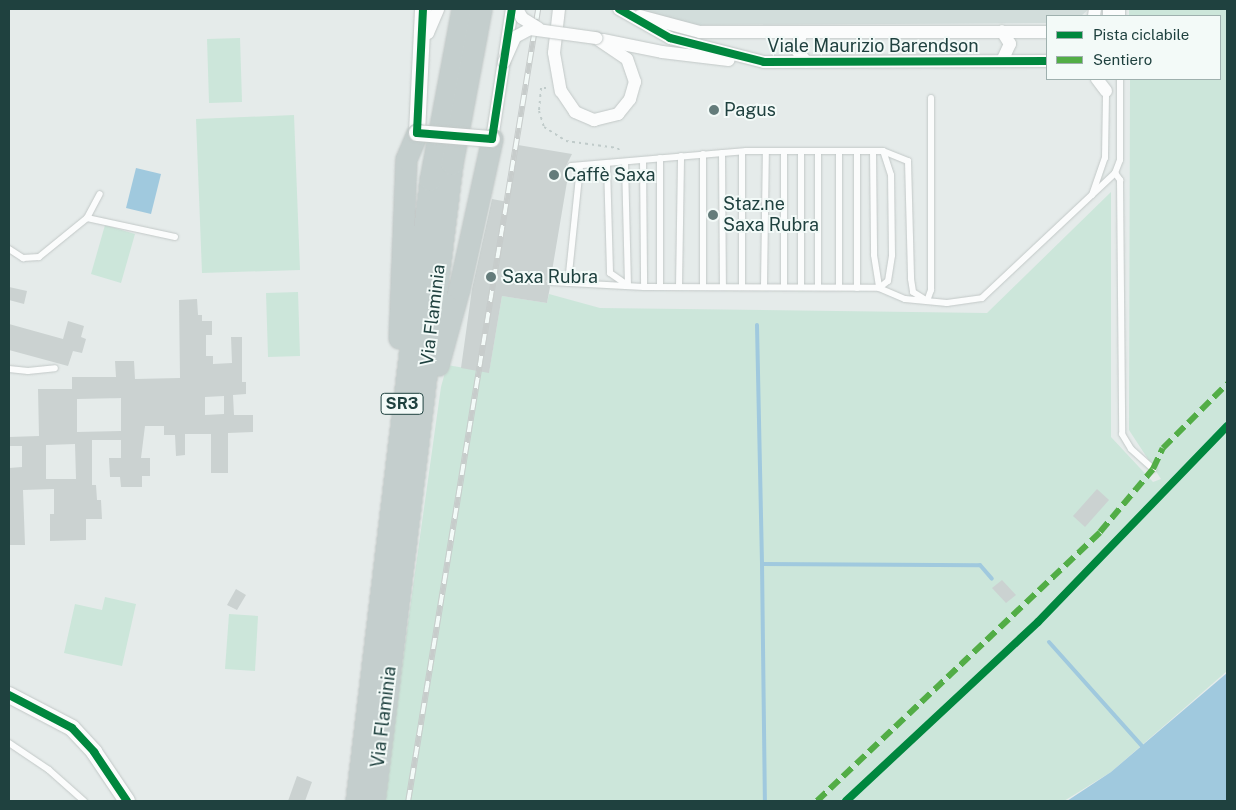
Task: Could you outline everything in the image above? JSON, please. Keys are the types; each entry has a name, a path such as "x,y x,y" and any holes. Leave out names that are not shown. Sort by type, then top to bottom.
{"highway":[{"name":"Via Flaminia","path":"356,801 400,417 430,180 462,9"},
{"name":"Via Flaminia","path":"374,801 452,164 481,9"},
{"path":"400,417 399,277 405,174 408,151 417,133"},
{"path":"418,436 459,289 492,139"}],"street":[{"path":"424,9 417,133 492,139 512,9"},
{"path":"422,35 428,33 438,9"},
{"path":"517,9 522,18 538,28 715,59 764,62"},
{"path":"559,9 554,53 561,91 575,112 598,120 613,117 626,105 635,88 635,76 624,56 596,38"},
{"name":"Viale Maurizio Barendson","path":"618,9 670,38 764,62 1046,60"},
{"name":"Viale Maurizio Barendson","path":"623,9 658,23 694,32 1046,32"},
{"path":"504,62 515,37 538,28"},
{"path":"1002,31 1010,44 1002,61"},
{"path":"802,32 796,48 806,62"},
{"path":"9,696 72,728 94,752 128,801"}],"lane":[{"path":"551,282 644,287 764,286 879,288 905,299 966,302 982,298 1115,173 1120,160 1120,80"},
{"path":"1091,196 1105,158 1106,85"},
{"path":"927,301 931,290 931,98"},
{"path":"764,286 766,151"},
{"path":"784,151 784,287"},
{"path":"801,151 801,287"},
{"path":"818,151 818,287"},
{"path":"839,151 839,287"},
{"path":"857,151 857,288"},
{"path":"873,151 874,255 879,288"},
{"path":"571,166 607,165 660,158 742,152 883,151 908,161 911,279 913,292 927,301"},
{"path":"879,288 888,281 892,255 891,175 883,151"},
{"path":"742,152 742,286"},
{"path":"722,153 723,286"},
{"path":"703,154 703,286"},
{"path":"679,286 681,156"},
{"path":"660,158 660,286"},
{"path":"643,160 644,287"},
{"path":"625,163 628,286"},
{"path":"607,165 610,273 628,286"},
{"path":"568,283 580,167"},
{"path":"1115,173 1120,180 1122,434 1130,449 1153,469"},
{"path":"9,249 27,259 39,257 87,218 100,194"},
{"path":"87,218 175,238"},
{"path":"9,369 28,371 56,368"},
{"path":"9,743 49,770 84,801"}],"path":[{"path":"546,88 541,88 539,111 544,127 566,142 618,148 625,163"}],"shaded area":[{"path":"633,9 1089,9 1082,15 1046,15 1046,23 697,25"}],"green space":[{"path":"1129,9 1227,9 1227,671 1111,772 1064,801 383,801 441,387 447,365 489,372 502,296 547,303 549,294 600,308 987,313 1111,192 1111,437 1153,482 1161,479 1129,430 1130,80 1221,80 1221,15 1129,15"},
{"path":"240,38 242,102 209,103 207,39"},
{"path":"294,115 300,270 202,273 196,119"},
{"path":"105,225 135,234 121,283 91,274"},
{"path":"298,292 300,356 268,357 266,293"},
{"path":"105,597 136,604 122,666 64,653 75,604 102,610"},
{"path":"229,614 258,616 255,671 225,669"}],"water":[{"path":"136,168 161,174 151,214 126,208"},
{"path":"1227,673 1227,801 1067,801 1111,772"}],"building":[{"path":"518,145 572,154 566,166 569,170 551,277 546,281 550,287 547,303 502,296 489,373 461,368 472,289 492,199 508,202"},
{"path":"9,287 27,291 24,304 9,300"},
{"path":"197,299 198,315 202,315 202,321 212,321 212,335 206,335 206,356 213,356 213,364 232,363 231,337 242,337 242,382 246,382 246,394 233,395 234,415 253,415 253,432 228,433 228,473 211,473 211,434 185,434 185,455 176,456 175,435 164,435 164,426 145,426 141,458 150,458 150,476 142,476 142,487 121,487 120,477 110,477 109,458 121,458 121,440 92,440 92,485 96,485 97,500 101,500 102,519 86,519 86,540 50,541 50,514 54,514 54,489 23,490 25,545 9,545 9,468 22,467 22,446 9,446 9,437 39,436 38,389 72,389 72,377 116,377 115,361 134,361 135,379 180,378 179,300","holes":["224,396 224,414 205,415 205,397","121,398 121,431 77,432 77,399","75,444 76,479 46,479 46,445"]},
{"path":"68,321 84,326 81,337 86,339 82,353 73,351 68,366 9,350 9,324 63,339"},
{"path":"1097,489 1109,500 1085,527 1073,516"},
{"path":"1002,580 1016,595 1006,603 992,588"},
{"path":"236,589 246,595 237,610 227,605"},
{"path":"297,776 312,782 305,801 288,801"}],"waterway":[{"path":"757,325 762,564 980,565 992,579"},
{"path":"762,564 765,801"},
{"path":"1049,642 1142,746"}],"railway":[{"path":"408,801 538,9"}],"marked path":[{"path":"817,801 1100,532 1153,469 1163,448 1227,384"}],"cycle path":[{"path":"423,9 417,133 492,139 512,9"},
{"path":"619,9 670,38 764,62 1046,61"},
{"path":"846,801 1038,622 1227,426"},
{"path":"9,695 72,728 94,752 127,801"}],"place":[{"name":"Pagus","path":"714,110"},
{"name":"Caffè Saxa","path":"554,175"},
{"name":"Staz.ne Saxa Rubra","path":"713,215"},
{"name":"Saxa Rubra","path":"491,277"}]}
